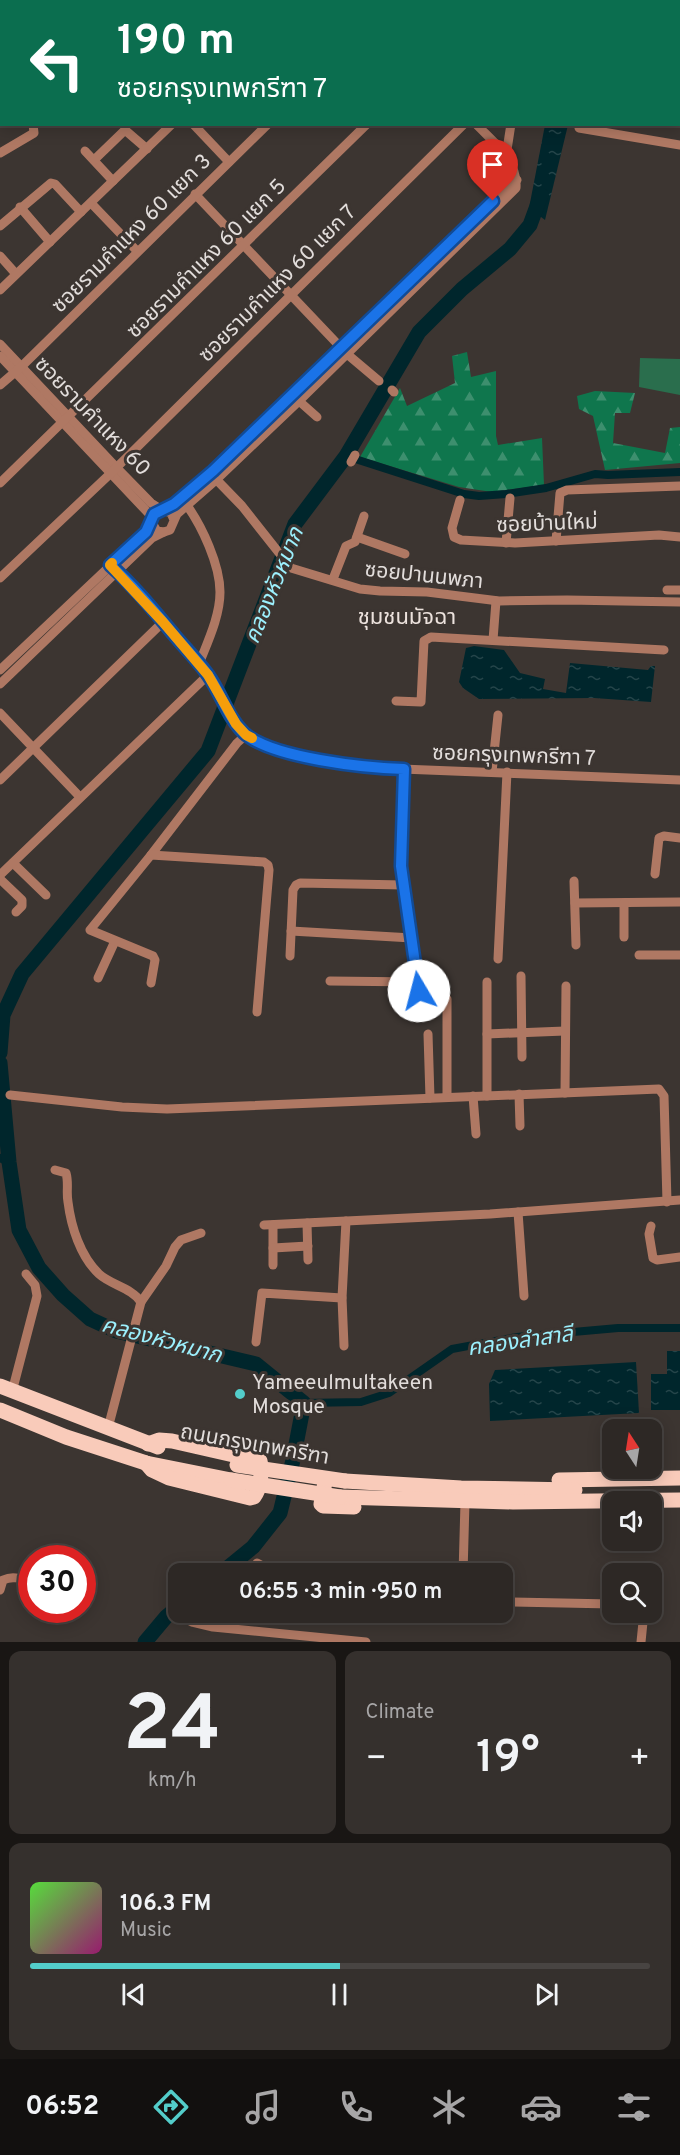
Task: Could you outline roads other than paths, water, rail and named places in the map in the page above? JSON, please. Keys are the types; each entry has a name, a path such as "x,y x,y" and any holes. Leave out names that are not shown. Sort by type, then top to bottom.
{"main road":[{"name":"ถนนกรุงเทพกรีฑา","path":"4,1385 148,1444 237,1465 463,1497"},
{"name":"ถนนกรุงเทพกรีฑา","path":"0,1410 66,1437 147,1463 231,1480 340,1497 463,1497 560,1490 680,1489"},
{"path":"0,1420 66,1437"},
{"path":"147,1463 152,1470 169,1478 250,1497 254,1497 257,1493 262,1466 260,1461 172,1441 159,1440 148,1444"},
{"path":"330,1473 448,1479 463,1497 452,1509 323,1506 320,1502 326,1478 330,1473"},
{"name":"ถนนกรุงเทพกรีฑา","path":"513,1495 524,1481 680,1478"},
{"name":"ถนนกรุงเทพกรีฑา","path":"513,1495 680,1500"},
{"name":"ถนนกรุงเทพกรีฑา","path":"513,1495 526,1508 602,1508"},
{"path":"662,1508 680,1508"}],"street":[{"path":"0,290 170,126"},
{"path":"195,126 229,162"},
{"name":"ซอยรามคำแหง 60 แยก 3","path":"0,385 266,126"},
{"name":"ซอยรามคำแหง 60 แยก 5","path":"0,483 365,126"},
{"name":"ซอยรามคำแหง 60 แยก 7","path":"0,578 113,470 462,126"},
{"path":"114,568 152,538 170,530 177,514 214,476 516,188 517,180 513,165 478,126"},
{"path":"506,156 512,126"},
{"path":"579,128 680,145"},
{"path":"0,153 33,129"},
{"path":"94,160 125,130 147,149"},
{"path":"85,151 113,181"},
{"path":"0,226 51,183 55,184 81,212"},
{"path":"195,194 344,351 379,381"},
{"path":"91,203 137,251"},
{"path":"20,207 50,242"},
{"path":"0,256 16,274"},
{"name":"ซอยรามคำแหง 60","path":"0,344 18,369 113,470 152,519 154,528 164,532"},
{"path":"0,684 51,628 114,568 146,532 157,511 174,504 214,476 299,401 344,351"},
{"name":"ซอยรามคำแหง 60","path":"0,356 18,369"},
{"path":"299,401 317,417"},
{"name":"ซอยรามคำแหง 60","path":"113,470 151,502 171,513 174,520"},
{"name":"ซอยปานนพภา","path":"214,476 291,568 360,589 427,592 496,600 680,602"},
{"path":"556,541 560,493 567,490 680,486"},
{"path":"506,543 510,498"},
{"name":"ซอยบ้านใหม่","path":"460,500 452,528 454,537 461,540 506,543 660,535 680,537"},
{"path":"186,504 195,516 214,559 220,592 214,624 199,664"},
{"path":"333,579 346,546 355,542 364,516"},
{"path":"357,537 405,554"},
{"name":"ซอยกรุงเทพกรีฑา 7","path":"114,568 211,679 236,724 246,735 295,755 376,768 680,780"},
{"path":"667,590 680,590"},
{"path":"493,640 496,600"},
{"path":"0,780 163,622"},
{"path":"0,670 51,628"},
{"path":"396,701 421,702 424,641 427,638 664,650"},
{"path":"16,912 22,906 22,900 0,877 80,797 211,679"},
{"path":"0,713 80,797"},
{"path":"492,772 498,715"},
{"path":"151,982 155,960 153,956 90,930 237,743 246,735"},
{"path":"330,981 419,986 401,866 404,769"},
{"path":"498,959 507,772"},
{"path":"655,874 658,838 664,836 680,838"},
{"path":"151,855 264,862 268,865 257,1012"},
{"path":"13,863 46,895"},
{"path":"574,881 576,945"},
{"path":"290,956 293,890 296,885 300,883 404,885"},
{"path":"575,903 680,902"},
{"path":"624,903 624,937"},
{"path":"291,931 412,938"},
{"path":"98,978 114,941"},
{"path":"639,955 680,955"},
{"path":"521,976 522,1057"},
{"path":"487,982 487,1096"},
{"path":"565,1093 566,987"},
{"path":"447,999 447,1097"},
{"path":"487,1034 566,1031"},
{"path":"428,1034 430,1098"},
{"path":"10,1095 122,1107 167,1109 659,1089 664,1096 667,1202"},
{"path":"519,1094 520,1126"},
{"path":"473,1096 476,1134"},
{"path":"55,1170 66,1173 71,1223 90,1265 100,1275 131,1292 141,1302"},
{"path":"273,1265 273,1248 268,1225 518,1212 680,1200"},
{"path":"518,1212 524,1296"},
{"path":"344,1346 342,1298 346,1221"},
{"path":"307,1223 308,1260"},
{"path":"651,1226 649,1234 653,1258 657,1260 680,1257"},
{"path":"108,1428 141,1302 181,1240 201,1233"},
{"path":"273,1248 308,1246"},
{"path":"4,1385 37,1296 35,1284 26,1274"},
{"path":"256,1342 262,1293 342,1298"},
{"path":"463,1497 464,1563"},
{"path":"0,1590 3,1580 9,1577 18,1578"},
{"path":"513,1602 602,1604"},
{"path":"196,1623 213,1628 366,1642"},
{"path":"641,1642 643,1623"}],"water":[{"path":"545,126 568,126 545,220 529,208"},
{"path":"474,646 504,650 520,673 545,679 543,689 566,693 570,663 648,670 651,666 655,666 651,702 594,698 479,699 463,688 459,682 466,648"},
{"path":"667,1351 680,1351 680,1410 651,1410 651,1374 667,1374"},
{"path":"636,1362 639,1413 490,1421 489,1384 495,1370"}],"waterway":[{"name":"คลองหัวหมาก","path":"0,1053 3,1015 22,974 208,751 295,524 346,456 419,332 462,289 510,249 530,225 541,195"},
{"path":"346,456 464,494 479,496 546,488 595,474 680,472"},
{"name":"คลองหัวหมาก","path":"0,1063 9,1162 19,1230 39,1268 63,1295 90,1319 116,1331 256,1364 304,1403 280,1513 253,1547 233,1563"},
{"path":"0,1158 9,1162"},
{"name":"คลองลำสาลี","path":"304,1403 361,1402 389,1393 452,1349 517,1337 618,1328 680,1328"},
{"name":"คลองหัวหมาก","path":"145,1642 168,1615"}],"place":[{"name":"Yameeulmultakeen Mosque","path":"240,1394"}],"district":[{"name":"ชุมชนมัจฉา","path":"407,616"}]}
